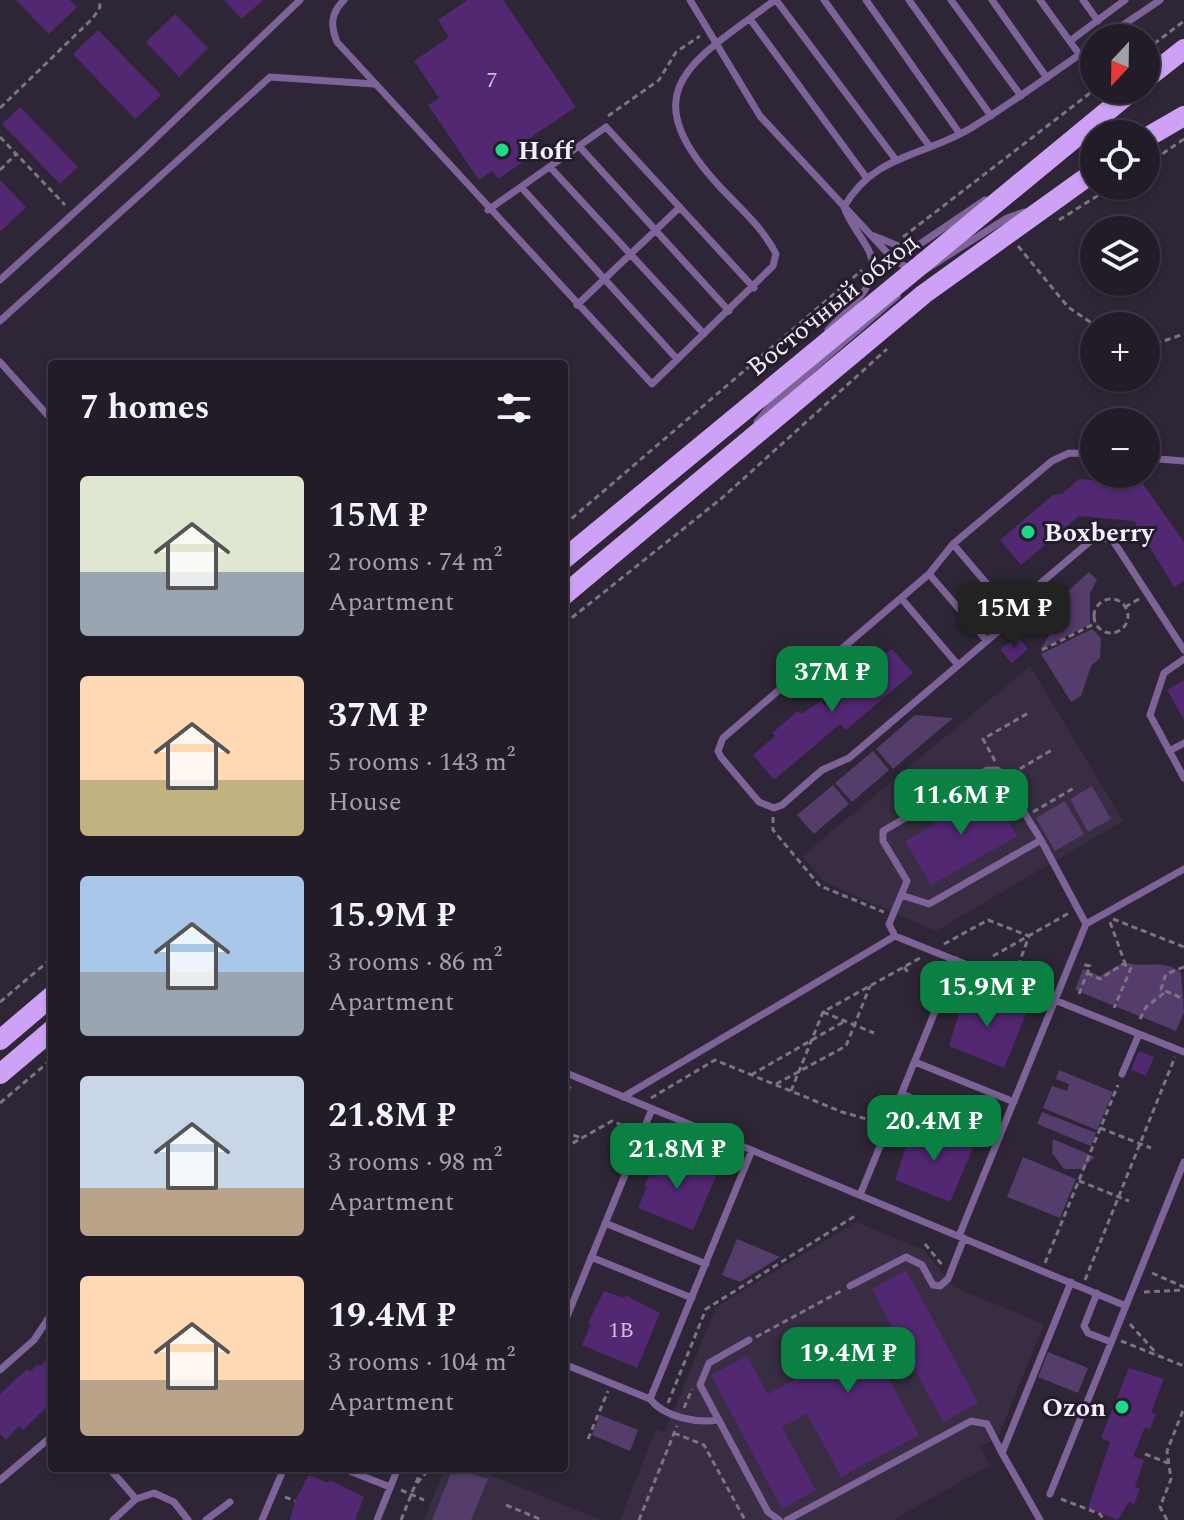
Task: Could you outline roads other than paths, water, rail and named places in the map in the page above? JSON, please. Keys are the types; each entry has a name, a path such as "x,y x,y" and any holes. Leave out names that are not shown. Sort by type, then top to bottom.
{"main road":[{"path":"1160,68 1184,49"},
{"name":"Восточный обход","path":"568,556 1116,104"},
{"path":"1160,130 1184,116"},
{"name":"Восточный обход","path":"568,592 924,294 1051,214 1080,186"},
{"path":"0,1040 48,999"},
{"path":"0,1074 48,1033"}],"lane":[{"path":"0,280 300,0"},
{"path":"344,0 332,17 332,30 337,42 488,210 652,384 754,288 773,266 776,254 761,231 692,157 678,130 675,105 680,84 690,66 776,0 896,160"},
{"path":"690,0 760,116 907,276"},
{"path":"824,0 930,147"},
{"path":"866,0 960,134"},
{"path":"909,0 991,116"},
{"path":"951,0 1021,96"},
{"path":"992,0 1047,78"},
{"path":"844,207 866,177 896,160 960,134 1021,96 1079,54 1040,0"},
{"path":"1083,0 1098,21"},
{"path":"1070,41 1125,0"},
{"path":"1125,24 1160,0"},
{"path":"750,19 866,177"},
{"path":"0,321 270,77 374,84"},
{"path":"488,210 606,127 754,288"},
{"path":"579,146 729,311"},
{"path":"869,234 901,247 917,246 1047,159"},
{"path":"550,167 704,334"},
{"path":"521,187 677,359"},
{"path":"577,305 680,207"},
{"path":"781,378 855,302 871,279 873,261 844,207"},
{"path":"727,458 771,405 890,303 907,276 932,269 1007,218 1051,214"},
{"path":"894,260 907,276"},
{"path":"0,362 48,416"},
{"path":"953,544 1009,610 1008,623 849,758 822,770 774,808 759,802 721,757 719,744 792,679 817,670 929,574 953,544 1060,455 1080,454"},
{"path":"1160,459 1184,461"},
{"path":"1009,610 1097,537 1115,540 1184,650"},
{"path":"929,574 987,641"},
{"path":"901,598 958,665"},
{"path":"1183,772 1152,722 1150,709 1164,673 1184,659"},
{"path":"1169,751 1184,743"},
{"path":"1086,924 1004,778 992,768 886,828 882,835 907,881 889,924 895,936 1181,1051"},
{"path":"901,895 929,904 1041,840"},
{"path":"850,1286 906,1257 918,1262 936,1286 949,1274 1000,1135 1086,924 1107,916 1184,869"},
{"path":"623,1097 895,936"},
{"path":"860,1195 956,960"},
{"path":"1122,1074 1139,1034"},
{"path":"915,1062 1014,1102"},
{"path":"568,1074 1126,1306"},
{"path":"902,1094 1000,1135"},
{"path":"568,1314 652,1109"},
{"path":"650,1399 752,1150"},
{"path":"1050,1494 1184,1162"},
{"path":"605,1223 706,1264"},
{"path":"591,1257 692,1298"},
{"path":"1002,1453 1071,1282"},
{"path":"1097,1293 1084,1326 1088,1333 1112,1340"},
{"path":"0,1370 34,1340 48,1319"},
{"path":"749,1340 709,1363 700,1381 768,1512 779,1520"},
{"path":"568,1366 650,1399 665,1410 697,1423 718,1420"},
{"path":"787,1520 971,1421 987,1424 1040,1520"},
{"path":"0,1480 48,1439"},
{"path":"112,1472 136,1499"},
{"path":"262,1520 282,1472"},
{"path":"352,1472 390,1487"},
{"path":"377,1520 396,1472"},
{"path":"113,1520 145,1493 163,1495 188,1520"},
{"path":"206,1520 230,1502"}],"place":[{"name":"Hoff","path":"502,150"},
{"name":"Boxberry","path":"1028,532"},
{"name":"Ozon","path":"1122,1407"}]}
